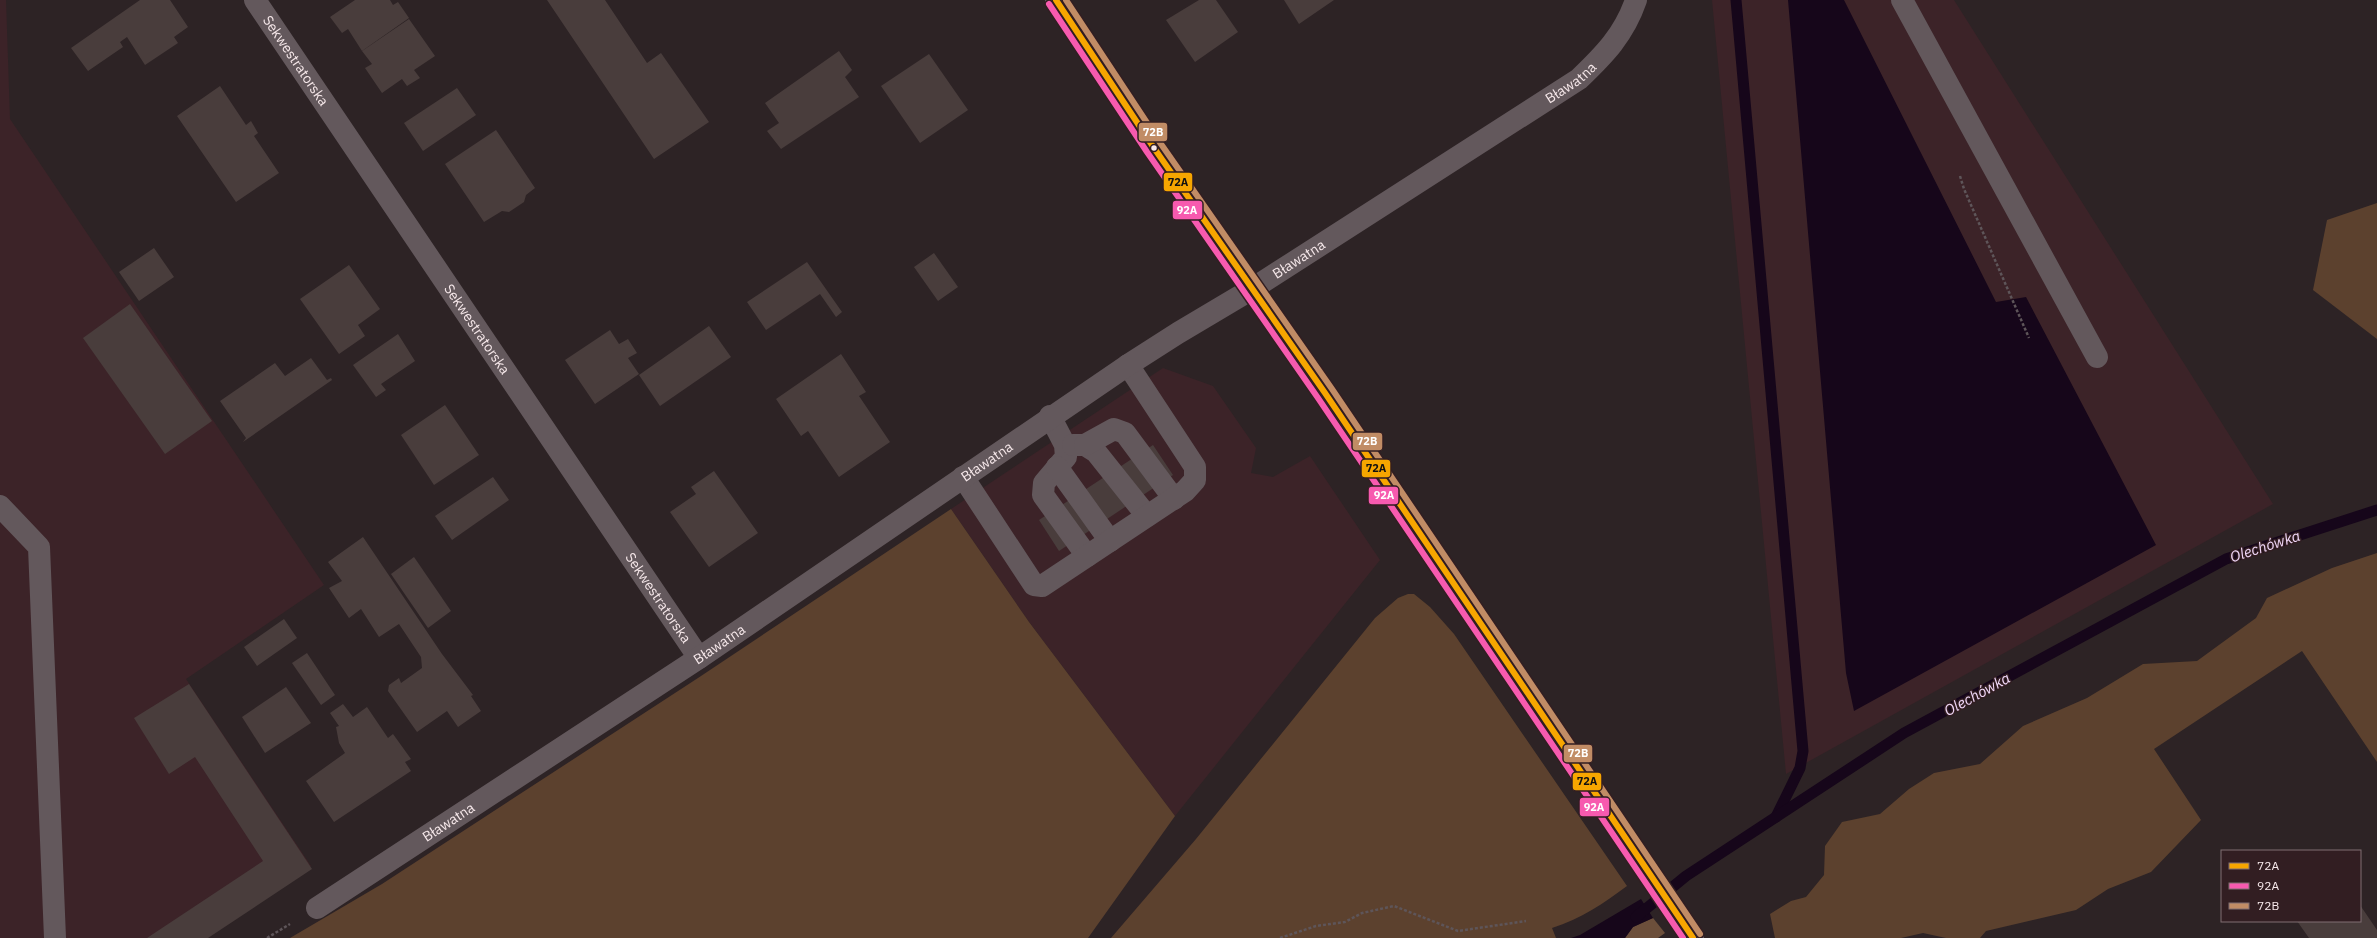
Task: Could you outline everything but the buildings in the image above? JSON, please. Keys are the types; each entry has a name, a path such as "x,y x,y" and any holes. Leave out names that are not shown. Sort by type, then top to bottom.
{"street":[{"name":"Sekwestratorska","path":"255,0 699,658"},
{"path":"1056,0 1252,289 1330,399 1689,932"},
{"name":"Bławatna","path":"317,908 699,658 1050,416 1178,332 1252,289 1579,80 1609,50 1632,13 1636,0"},
{"path":"1902,0 2097,357"},
{"path":"962,477 1034,585 1042,586 1185,491 1195,480 1195,467 1128,365"},
{"path":"1050,416 1075,445 1096,452 1147,516"},
{"path":"1087,556 1043,495 1044,483 1075,445 1114,429 1125,433 1174,498"},
{"path":"1057,467 1110,541"},
{"path":"0,506 40,547 55,938"}],"path":[{"path":"1280,938 1316,926 1345,922 1362,913 1394,906 1458,931 1526,921"}],"shaded area":[{"path":"0,0 6,0 10,119 324,585 186,679 311,866 197,938 0,938"},
{"path":"1712,0 1954,0 2273,504 1786,774"},
{"path":"1788,0 1844,0 1996,302 2026,297 2156,545 1854,711 1846,673"},
{"path":"2377,203 2377,339 2313,290 2327,220"},
{"path":"1163,368 1213,386 1256,448 1251,473 1273,477 1310,456 1380,560 1175,816 1029,622 951,509"},
{"path":"951,509 1029,622 1175,816 1088,938 290,938 382,884 698,678"},
{"path":"2377,553 2377,762 2302,651 2154,749 2201,820 2151,872 2108,889 2076,910 1986,931 1980,938 1946,938 1923,933 1901,938 1775,938 1770,914 1791,901 1806,897 1824,875 1825,846 1842,822 1880,814 1909,789 1934,773 1980,764 2023,726 2087,698 2143,664 2197,661 2256,618 2267,598 2332,568"},
{"path":"1408,594 1414,594 1430,607 1454,634 1627,886 1582,915 1552,928 1556,938 1111,938 1196,839 1375,618 1398,598"},
{"path":"1641,899 1653,918 1633,927 1625,938 1571,938 1580,935"},
{"path":"1653,918 1665,933 1658,938 1625,938 1633,927"}],"waterway":[{"path":"1736,0 1803,751 1800,768 1776,817"},
{"name":"Olechówka","path":"1636,917 1686,876 1904,733 2226,559 2377,510"}],"transit line":[{"name":"72A","path":"1056,0 1154,148 1325,393 1693,938"},
{"name":"72B","path":"1066,0 1161,144 1332,389 1700,934"},
{"name":"92A","path":"1049,4 1147,152 1318,398 1683,938"}]}
